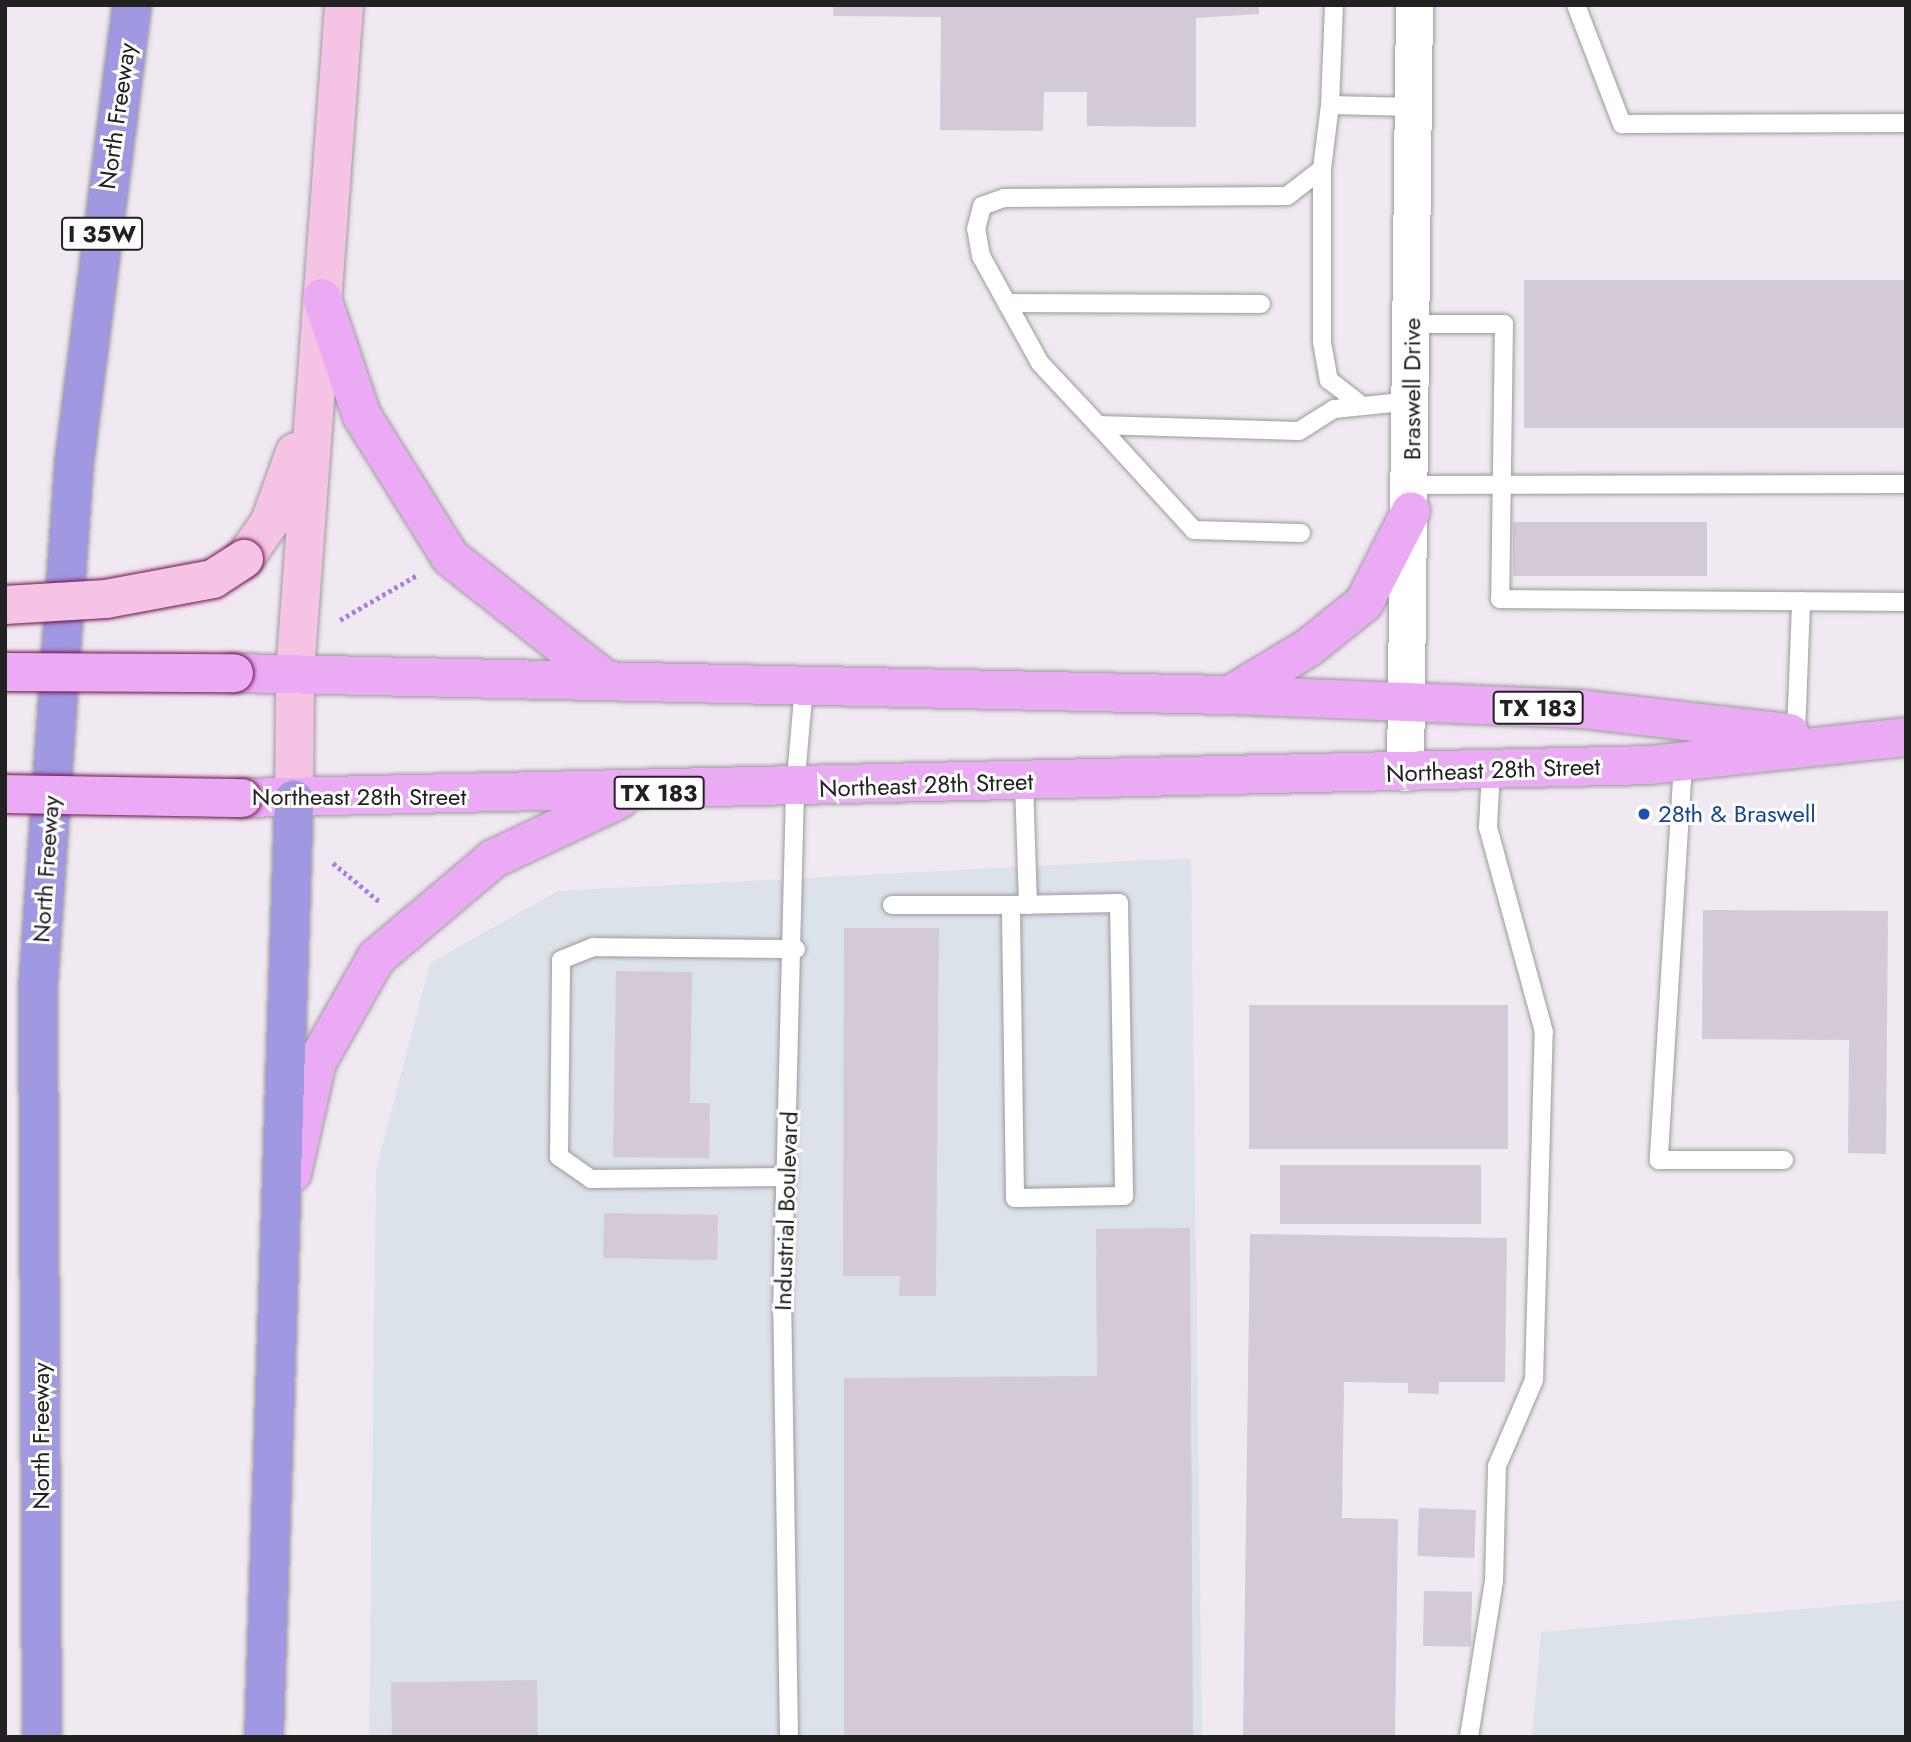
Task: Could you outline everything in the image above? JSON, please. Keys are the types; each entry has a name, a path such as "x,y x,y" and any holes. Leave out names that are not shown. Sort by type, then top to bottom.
{"highway":[{"name":"North Freeway","path":"42,1737 38,986 74,464 132,5"},
{"path":"264,1737 294,799"}],"main road":[{"path":"294,799 295,673 344,5"},
{"path":"5,605 106,599 213,579 244,559 285,491 322,298"},
{"path":"322,298 362,416 450,557 607,681"},
{"path":"1230,695 1308,648 1364,603 1412,498"},
{"name":"Northeast 28th Street","path":"5,672 295,673 1230,695 1581,709 1845,739"},
{"name":"Northeast 28th Street","path":"5,794 294,799 632,793 1405,772 1683,763 1845,739 1906,737"},
{"path":"282,1216 317,1062 376,958 494,859 632,793"}],"street":[{"name":"Braswell Drive","path":"1405,772 1409,703 1412,498 1414,5"}],"lane":[{"path":"1334,5 1330,105 1322,169 1322,342 1329,380 1358,403"},
{"path":"1576,5 1622,124 1906,123"},
{"path":"1330,105 1414,107"},
{"path":"1301,533 1194,530 1040,363 981,256 976,229 982,206 1004,198 1287,196 1322,169"},
{"path":"1007,303 1261,304"},
{"path":"1413,324 1504,324 1500,599 1906,602"},
{"path":"1098,425 1299,432 1334,409 1358,403 1412,401"},
{"path":"1412,498 1503,485 1906,484"},
{"path":"1796,734 1801,601"},
{"name":"Industrial Boulevard","path":"789,1737 782,1314 796,949 795,789 804,687"},
{"path":"1683,763 1659,1160 1784,1160"},
{"path":"1469,1737 1494,1581 1497,1466 1534,1380 1544,1032 1488,827 1491,769"},
{"path":"892,905 1019,905 1119,903 1124,1196 1015,1198 1019,905 1024,783"},
{"path":"787,1177 591,1179 559,1157 561,960 593,947 796,949"}],"path":[{"path":"330,625 419,574"},
{"path":"321,853 389,909"}],"shaded area":[{"path":"1191,858 1202,1737 369,1737 376,1170 430,963 558,891"},
{"path":"1906,1600 1906,1737 1532,1737 1541,1632"}],"building":[{"path":"833,5 1259,5 1259,14 1196,18 1196,127 1087,126 1087,92 1044,92 1043,131 940,130 941,17 833,16"},
{"path":"1524,280 1906,280 1906,428 1524,428"},
{"path":"1513,522 1707,522 1707,576 1513,576"},
{"path":"1703,910 1888,911 1886,1154 1848,1153 1849,1040 1702,1039"},
{"path":"844,928 939,928 936,1296 899,1296 900,1276 843,1276"},
{"path":"616,971 692,972 690,1103 710,1103 709,1158 613,1157"},
{"path":"1249,1005 1508,1005 1508,1149 1249,1149"},
{"path":"1280,1165 1481,1165 1481,1224 1280,1224"},
{"path":"604,1213 718,1215 717,1260 603,1258"},
{"path":"1190,1228 1193,1737 844,1737 844,1378 1097,1376 1096,1229"},
{"path":"1250,1234 1507,1238 1505,1382 1439,1382 1439,1394 1408,1393 1408,1383 1344,1382 1342,1518 1398,1519 1395,1737 1243,1737"},
{"path":"1419,1508 1476,1510 1474,1558 1417,1556"},
{"path":"1424,1591 1472,1592 1471,1647 1423,1646"},
{"path":"537,1680 538,1737 392,1737 391,1683"}],"place":[{"name":"28th & Braswell","path":"1644,814"}]}
